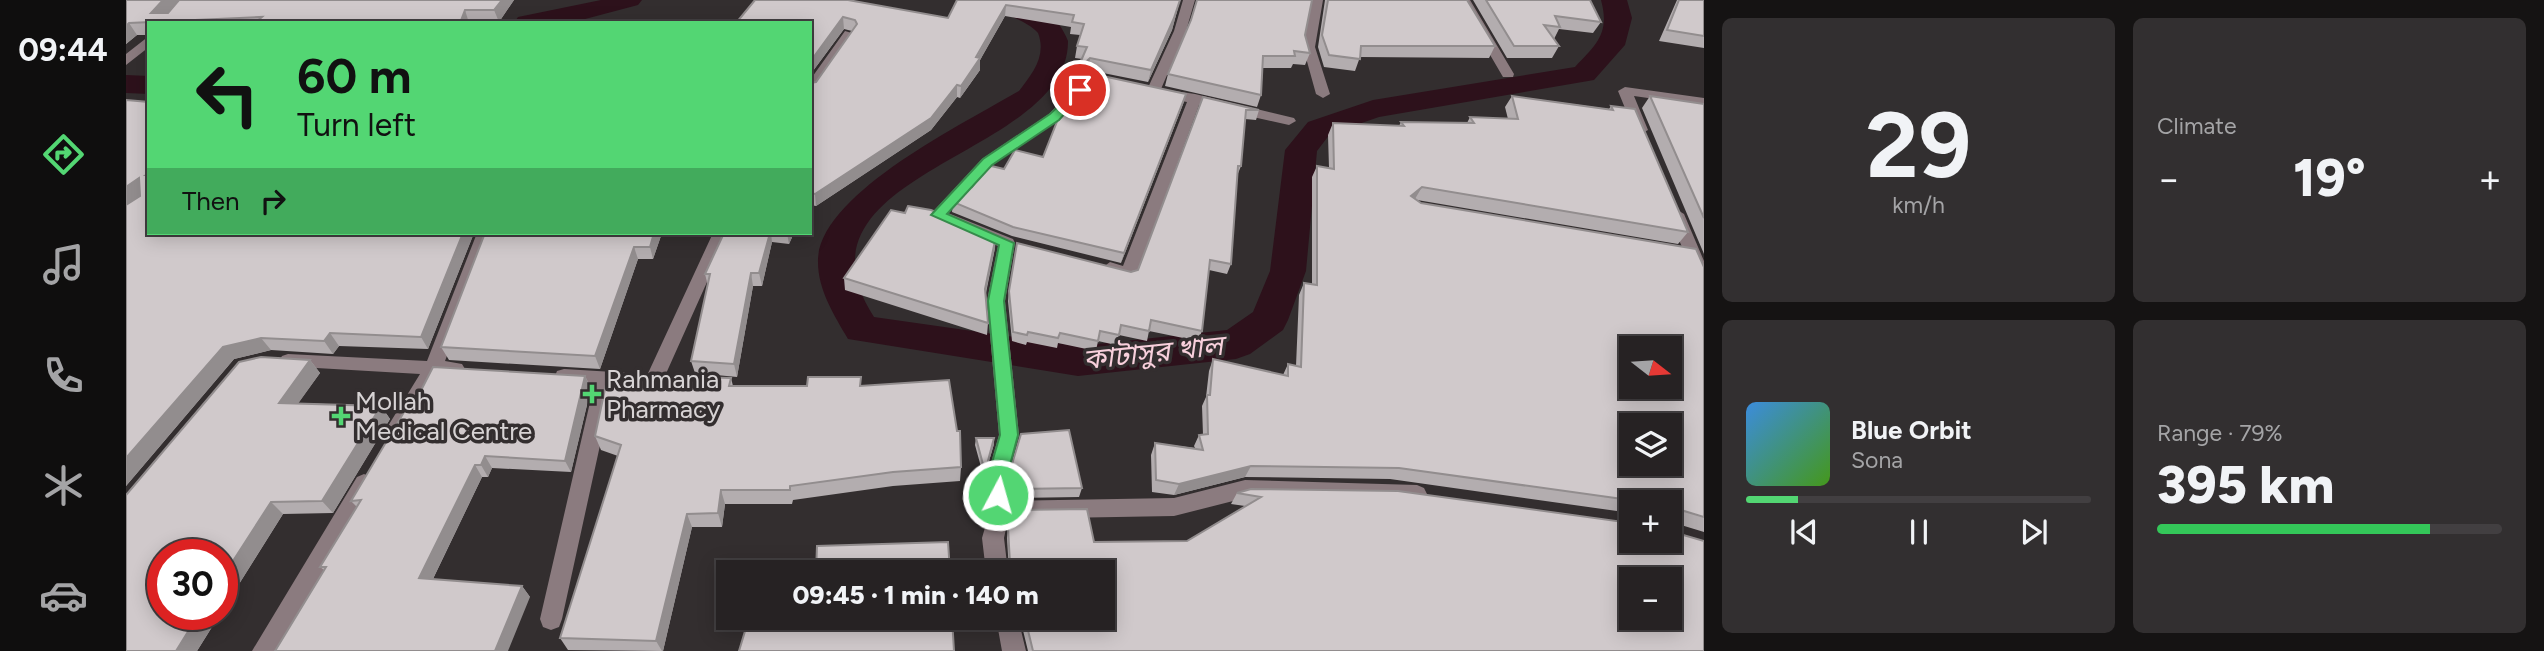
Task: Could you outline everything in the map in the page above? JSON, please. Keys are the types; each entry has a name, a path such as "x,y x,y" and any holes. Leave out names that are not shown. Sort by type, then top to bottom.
{"street":[{"path":"1141,88 1180,31 1189,0"},
{"path":"1317,0 1309,47 1323,94"},
{"path":"1464,0 1508,74"},
{"path":"812,87 849,34"},
{"path":"126,61 147,42"},
{"path":"996,560 993,538 1000,510 996,480 1009,435 996,301 1014,244 938,215 987,162 1054,117 1093,76 1289,121"},
{"path":"1646,141 1625,91 1704,102"},
{"path":"1088,262 1129,273 1195,98"},
{"path":"1671,204 1686,253 1704,280"},
{"path":"390,439 433,368 484,235"},
{"path":"653,382 720,235"},
{"path":"271,360 472,370"},
{"path":"539,374 679,383"},
{"path":"551,619 605,378"},
{"path":"264,651 376,462"},
{"path":"1000,510 1174,507 1245,489 1390,491 1443,498"},
{"path":"1010,630 1014,651"}],"building":[{"path":"126,0 163,0 151,13 168,13 179,0 502,0 494,10 465,10 461,21 257,21 262,17 147,21 129,23 126,26"},
{"path":"755,0 848,0 948,18 957,0 1180,0 1151,70 1090,58 1077,70 1087,47 1077,46 1084,24 1072,22 1074,15 1006,5 976,57 980,58 961,86 957,85 931,118 815,194 812,193 812,83 816,82 857,24 855,20 843,17 812,59 812,21 738,21"},
{"path":"1197,0 1312,0 1305,35 1310,53 1294,51 1295,56 1263,56 1261,95 1168,74"},
{"path":"1328,0 1467,0 1495,46 1361,46 1360,59 1329,55 1322,35"},
{"path":"1486,0 1590,0 1601,22 1555,16 1560,27 1544,25 1559,46 1514,46"},
{"path":"1679,0 1704,0 1704,36 1667,30"},
{"path":"1098,75 1186,94 1124,253 1013,227 953,202 968,186 972,187 987,165 1004,169 1015,150 1043,157 1060,114"},
{"path":"1512,96 1613,110 1611,106 1635,109 1688,232 1422,187 1411,196 1421,203 1696,249 1704,267 1704,517 1684,511 1682,513 1682,490 1619,490 1619,499 1399,468 1251,466 1179,484 1156,480 1155,443 1203,450 1199,435 1208,434 1207,395 1210,395 1213,359 1288,376 1288,364 1301,367 1304,283 1317,285 1317,166 1334,169 1333,123 1404,126 1401,122 1474,123 1470,117 1518,119"},
{"path":"1650,96 1704,104 1704,218"},
{"path":"1203,97 1259,110 1246,110 1241,166 1238,166 1231,264 1210,260 1202,331 1151,320 1149,331 1121,325 1119,335 1100,331 1098,341 1060,333 1058,338 1013,332 1009,291 1017,243 1131,272 1138,270"},
{"path":"126,100 147,102 147,235 462,235 421,337 330,333 324,341 261,338 223,347 126,458 126,205 140,196 139,178 126,187"},
{"path":"908,206 931,210 996,236 985,289 988,323 844,278 891,210 905,213"},
{"path":"484,235 653,235 650,247 634,247 595,356 441,347"},
{"path":"723,235 769,235 759,273 751,273 734,364 691,361 710,274 705,274"},
{"path":"261,357 310,360 279,403 381,406 322,501 271,502 238,553 238,539 147,539 147,630 189,630 176,651 126,651 126,495 239,362"},
{"path":"433,367 585,376 565,461 485,456 481,465 475,465 419,578 522,586 495,651 275,651 326,567 320,567 361,500 351,501 407,407 412,408"},
{"path":"608,375 731,378 729,386 807,386 808,377 861,377 860,386 949,380 957,431 960,431 961,467 893,472 790,486 790,490 721,490 718,513 687,514 656,641 560,638 621,445 595,436"},
{"path":"1069,430 1082,488 1013,489 1010,471 1021,434"},
{"path":"976,438 994,438 985,472"},
{"path":"1251,489 1398,491 1619,521 1619,553 1682,553 1682,535 1704,541 1704,651 1033,651 1028,630 1115,630 1115,560 1010,560 1008,527 1012,510 1087,509 1094,542 1187,541 1261,497 1237,493"},
{"path":"948,542 949,560 816,560 817,546"},
{"path":"745,630 953,630 954,651 739,651"}],"waterway":[{"name":"কাটাসুর খাল","path":"538,21 591,11 629,0"},
{"name":"কাটাসুর খাল","path":"998,0 1028,13 1051,31 1055,52 1045,74 1029,97 899,179 854,215 843,230 838,244 836,269 848,306 862,329 1078,361 1236,344 1269,320 1288,271 1301,150 1319,128 1373,109 1584,74 1611,45 1619,18 1614,0"},
{"name":"কাটাসুর খাল","path":"126,84 147,85"}],"place":[{"name":"Rahmania Pharmacy","path":"592,394"},
{"name":"Mollah Medical Centre","path":"341,416"}],"route":[{"path":"998,495 996,480 1009,435 996,301 1007,243 938,215 987,162 1054,117 1080,90"}]}
